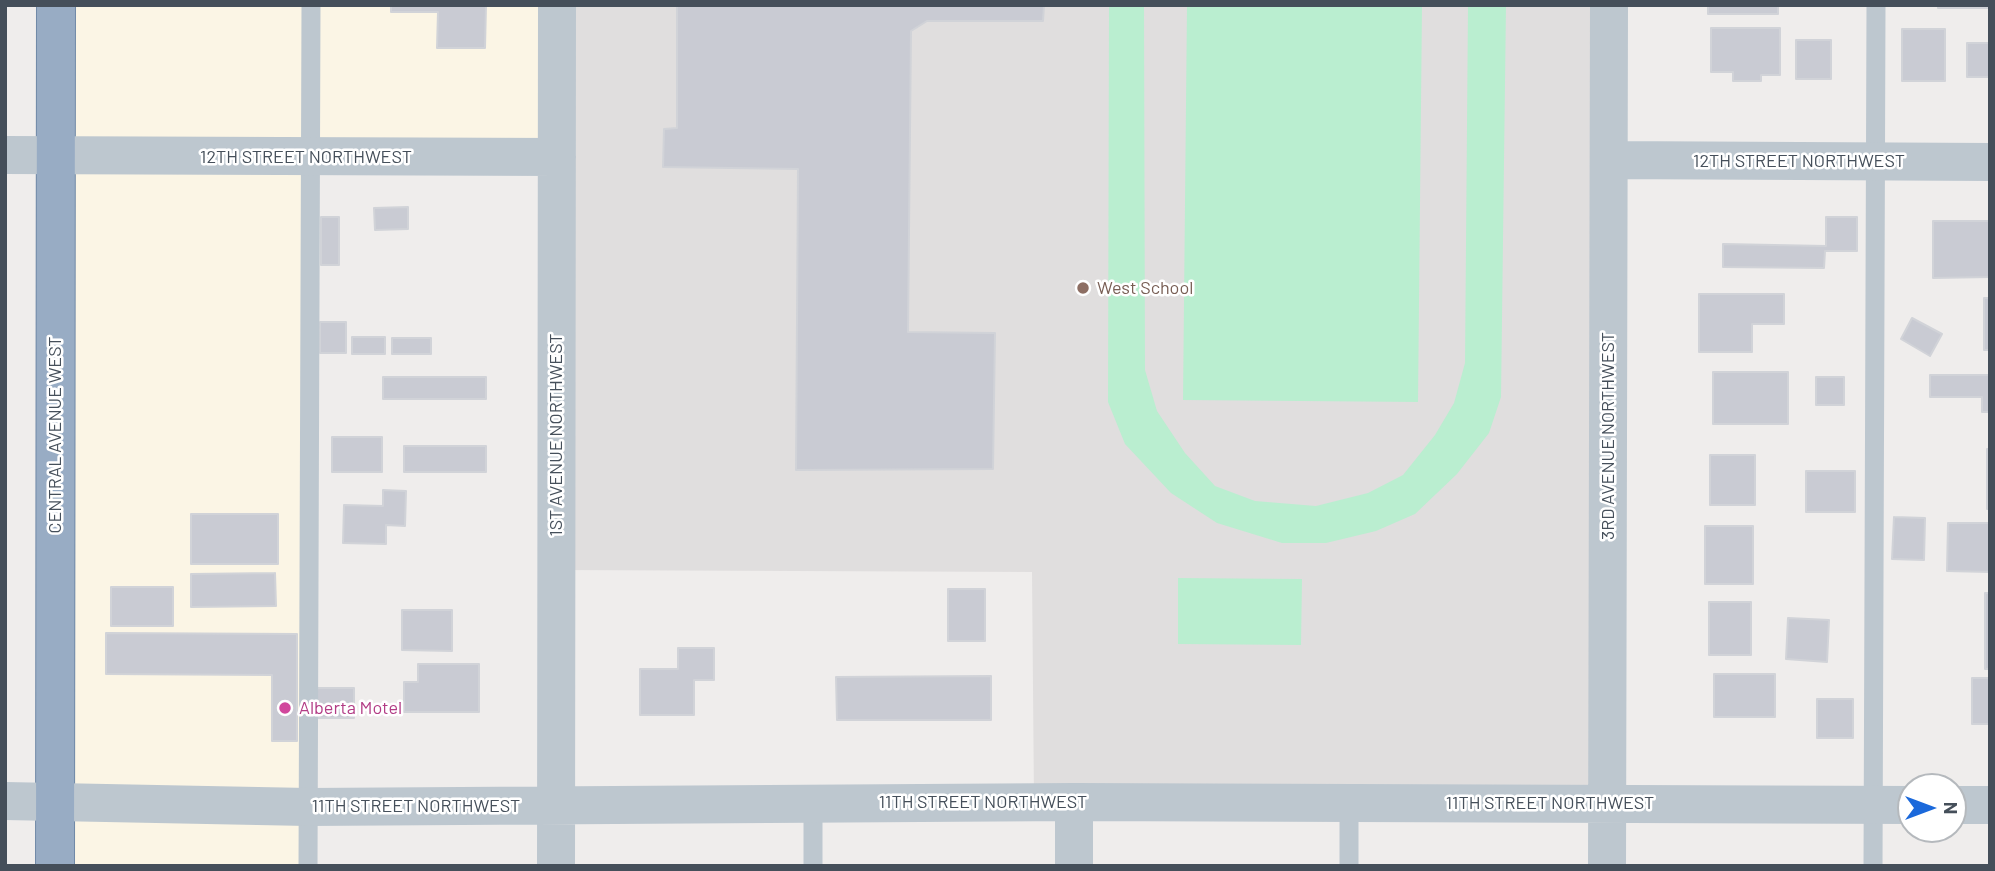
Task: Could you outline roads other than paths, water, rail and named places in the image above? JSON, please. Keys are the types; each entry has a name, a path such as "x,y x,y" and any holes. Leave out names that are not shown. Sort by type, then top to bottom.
{"highway":[{"name":"CENTRAL AVENUE WEST","path":"55,866 56,5"}],"street":[{"name":"1ST AVENUE NORTHWEST","path":"556,866 557,5"},
{"name":"3RD AVENUE NORTHWEST","path":"1607,866 1609,5"},
{"name":"12TH STREET NORTHWEST","path":"5,155 557,157"},
{"name":"12TH STREET NORTHWEST","path":"1609,160 1990,162"},
{"name":"11TH STREET NORTHWEST","path":"5,802 309,807 1074,802 1897,805"},
{"path":"1074,802 1074,866"},
{"path":"1967,805 1990,805"}],"lane":[{"path":"308,866 311,5"},
{"path":"1873,866 1876,5"},
{"path":"813,803 813,866"},
{"path":"1349,803 1349,866"}],"place":[{"name":"West School","path":"1083,288"},
{"name":"Alberta Motel","path":"285,708"}]}
